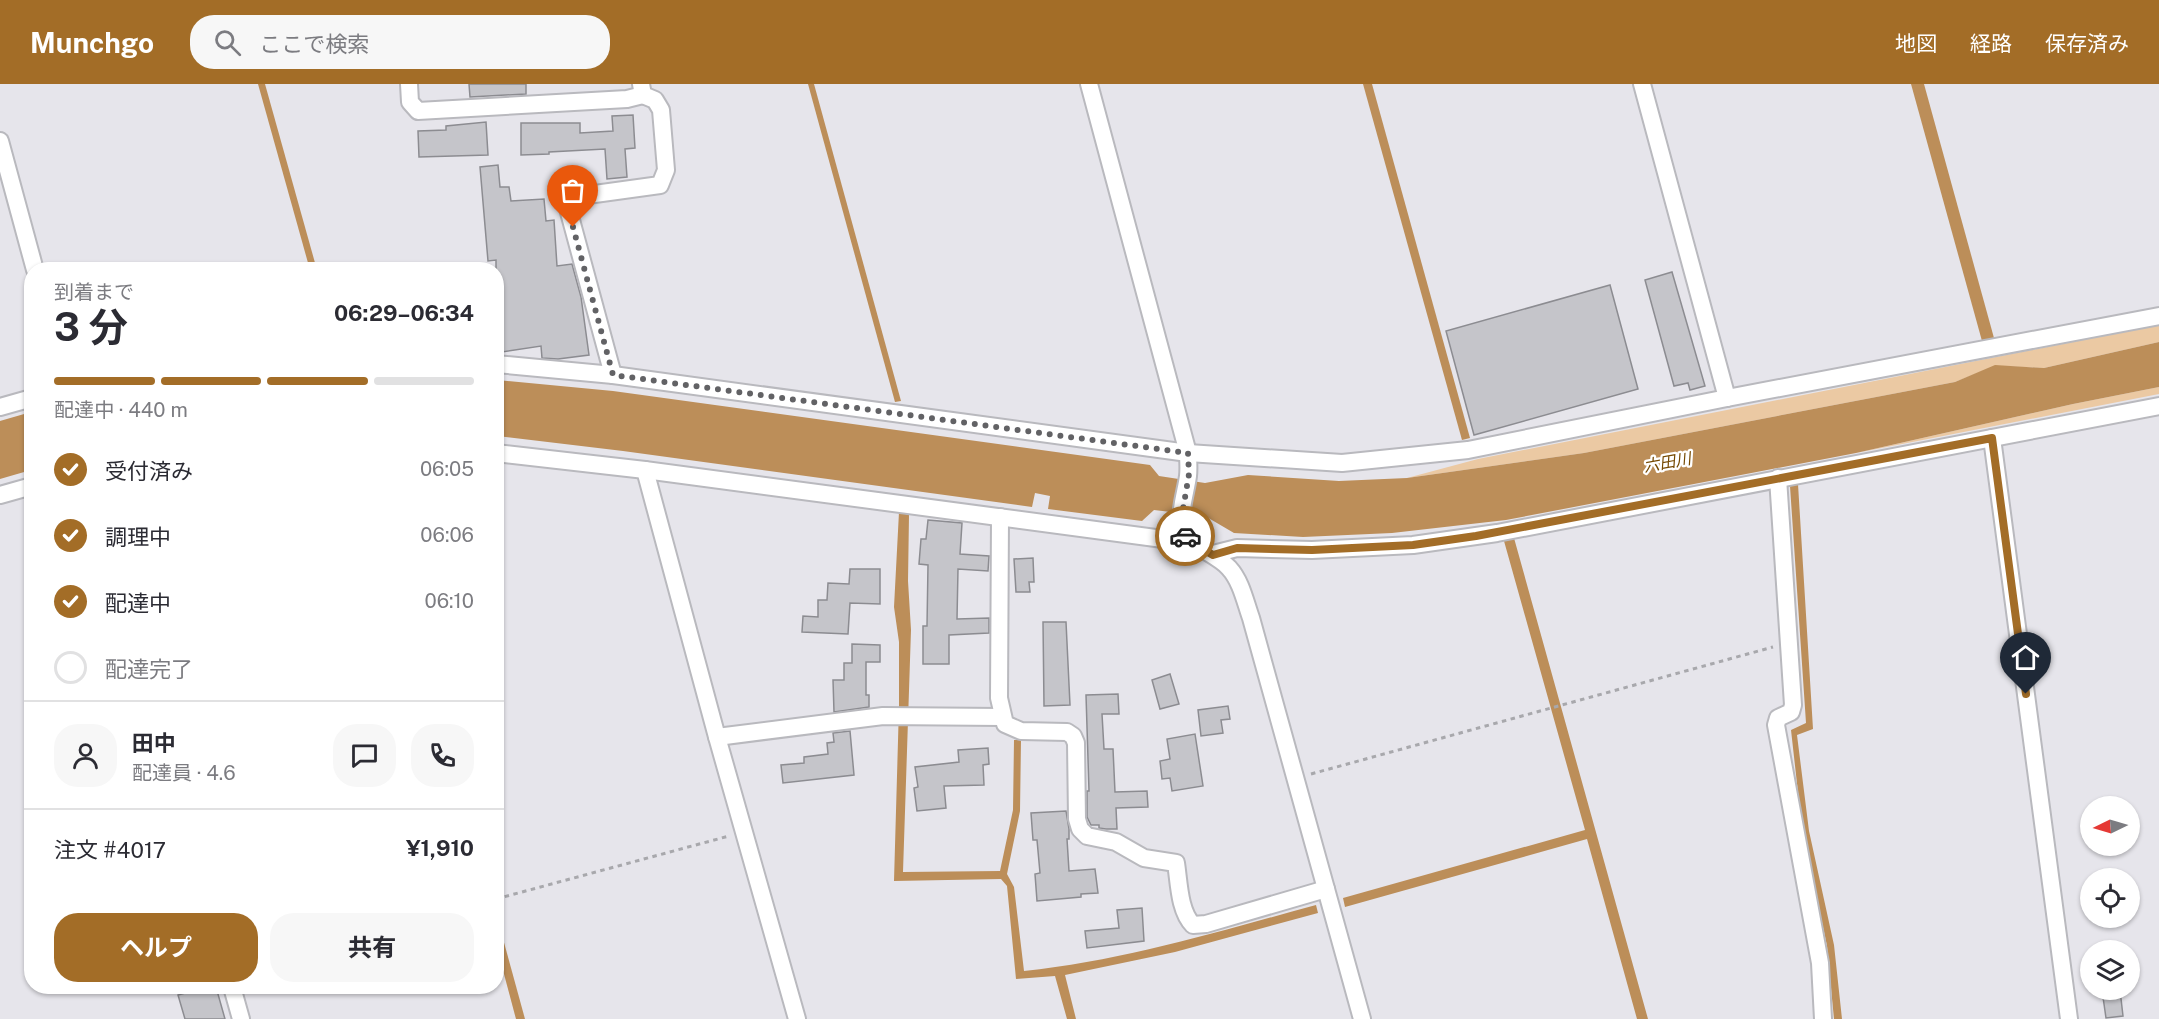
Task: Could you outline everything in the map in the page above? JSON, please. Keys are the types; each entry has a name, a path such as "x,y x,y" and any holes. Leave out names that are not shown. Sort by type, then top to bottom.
{"street":[{"path":"409,84 410,102 418,111 627,99 642,89 655,100 662,110 666,170 660,185 567,199 613,375"},
{"path":"1089,84 1188,453 1189,474 1184,529"},
{"path":"1642,84 1728,398"},
{"path":"0,141 33,262"},
{"path":"504,365 613,375 1188,453 1342,464 1468,450 2159,316"},
{"path":"0,407 24,400"},
{"path":"1213,555 1237,548 1312,550 1413,545 1497,533 2159,406"},
{"path":"1992,438 2069,1019"},
{"path":"504,454 645,470 1163,539 1184,529"},
{"path":"645,470 796,1019"},
{"path":"1778,478 1793,705 1791,712 1778,718 1776,725 1820,963 1823,1019"},
{"path":"0,495 24,488"},
{"path":"1000,517 999,698 1002,717 1005,724 1021,730 1067,732 1073,736 1076,743 1077,819 1080,830 1087,836 1116,842 1144,858 1176,863 1187,919 1193,925 1206,924 1326,889"},
{"path":"1184,529 1229,568 1240,587 1251,618 1362,1019"},
{"path":"717,737 883,716 1002,717"},
{"path":"234,994 241,1019"}],"path":[{"path":"1296,778 1789,642"},
{"path":"504,897 744,832"}],"shaded area":[{"path":"2159,325 2159,342 2044,368 1995,366 1955,382 1584,453 1407,478 1478,459"},
{"path":"2159,387 2159,394 1856,453 2073,404"}],"water":[{"path":"258,84 265,84 315,262 308,262"},
{"path":"808,84 814,84 901,401 895,402"},
{"path":"1363,84 1372,84 1470,438 1462,440"},
{"path":"1911,84 1924,84 1994,338 1982,341"},
{"name":"六田川","path":"2159,342 2159,387 1856,453 1506,520 1392,533 1303,537 1234,533 1205,516 1154,510 1142,521 1048,509 1050,496 1035,493 1032,507 504,437 504,381 613,391 1150,465 1159,476 1205,483 1248,475 1339,481 1407,478 1584,453 1955,382 1995,365 2044,368"},
{"path":"24,414 24,472 0,479 0,421"},
{"path":"1798,484 1813,729 1797,735 1809,831 1834,945 1842,1019 1834,1019 1827,946 1802,828 1791,730 1806,723 1790,486"},
{"path":"899,512 909,515 908,581 911,630 903,872 1000,871 1013,810 1014,740 1021,740 1020,811 1007,874 1014,887 1024,971 1135,953 1316,905 1318,913 1175,952 1065,975 1076,1019 1067,1019 1055,976 1016,979 1007,886 1001,879 894,881 899,642 894,607"},
{"path":"1514,538 1648,1019 1637,1019 1587,839 1345,907 1343,898 1585,830 1504,541"},
{"path":"504,942 525,1019 516,1019 504,974"}],"building":[{"path":"469,84 526,84 526,94 470,97"},
{"path":"633,115 635,148 625,149 627,177 607,179 605,149 521,155 521,123 580,123 580,133 613,131 612,116"},
{"path":"486,122 488,155 419,157 418,131 446,130 446,126"},
{"path":"498,165 500,187 509,187 511,201 544,199 546,221 554,220 557,266 572,264 581,297 589,355 558,359 542,358 541,346 504,352 504,262 488,261 480,167"},
{"path":"1672,272 1705,386 1690,390 1688,383 1674,386 1645,280"},
{"path":"1610,285 1638,389 1474,435 1446,331"},
{"path":"928,520 962,523 960,554 989,556 988,571 958,569 957,619 989,618 989,633 949,635 949,664 923,664 923,626 927,626 928,565 919,564 921,539 926,539"},
{"path":"1033,558 1034,582 1029,582 1030,592 1016,592 1014,559"},
{"path":"850,569 880,569 880,604 850,603 848,634 802,632 803,616 818,617 818,600 827,600 828,583 849,584"},
{"path":"1043,622 1066,622 1070,705 1044,706"},
{"path":"852,644 880,645 880,662 866,662 866,695 869,695 869,707 834,712 833,680 844,680 844,663 852,663"},
{"path":"1170,674 1179,704 1160,709 1152,680"},
{"path":"1118,694 1119,714 1102,714 1104,749 1113,749 1115,792 1147,791 1148,807 1116,808 1117,829 1106,829 1099,828 1099,825 1091,825 1087,817 1087,791 1089,791 1086,695"},
{"path":"1228,706 1230,719 1221,720 1223,733 1201,736 1198,710"},
{"path":"850,731 854,775 783,783 781,765 804,763 804,757 828,754 827,743 834,742 833,733"},
{"path":"1195,734 1203,786 1172,791 1170,778 1162,779 1160,761 1170,759 1167,739"},
{"path":"988,748 989,764 983,765 984,785 944,786 946,808 917,811 914,788 918,787 915,767 959,762 958,750"},
{"path":"1066,811 1069,829 1069,839 1067,839 1069,871 1095,869 1098,893 1037,901 1035,874 1040,873 1037,840 1033,840 1031,813"},
{"path":"1142,908 1144,941 1087,948 1085,931 1119,928 1117,910"},
{"path":"218,994 225,1019 185,1019 178,995"},
{"path":"2103,1000 2121,1000 2123,1016 2106,1018"}],"way so far":[{"path":"573,227 613,375 1188,453 1189,474 1181,521 1185,536"}],"route":[{"path":"1185,536 1192,543 1213,555 1237,548 1312,550 1413,545 1497,533 1992,438 2026,694"}]}
